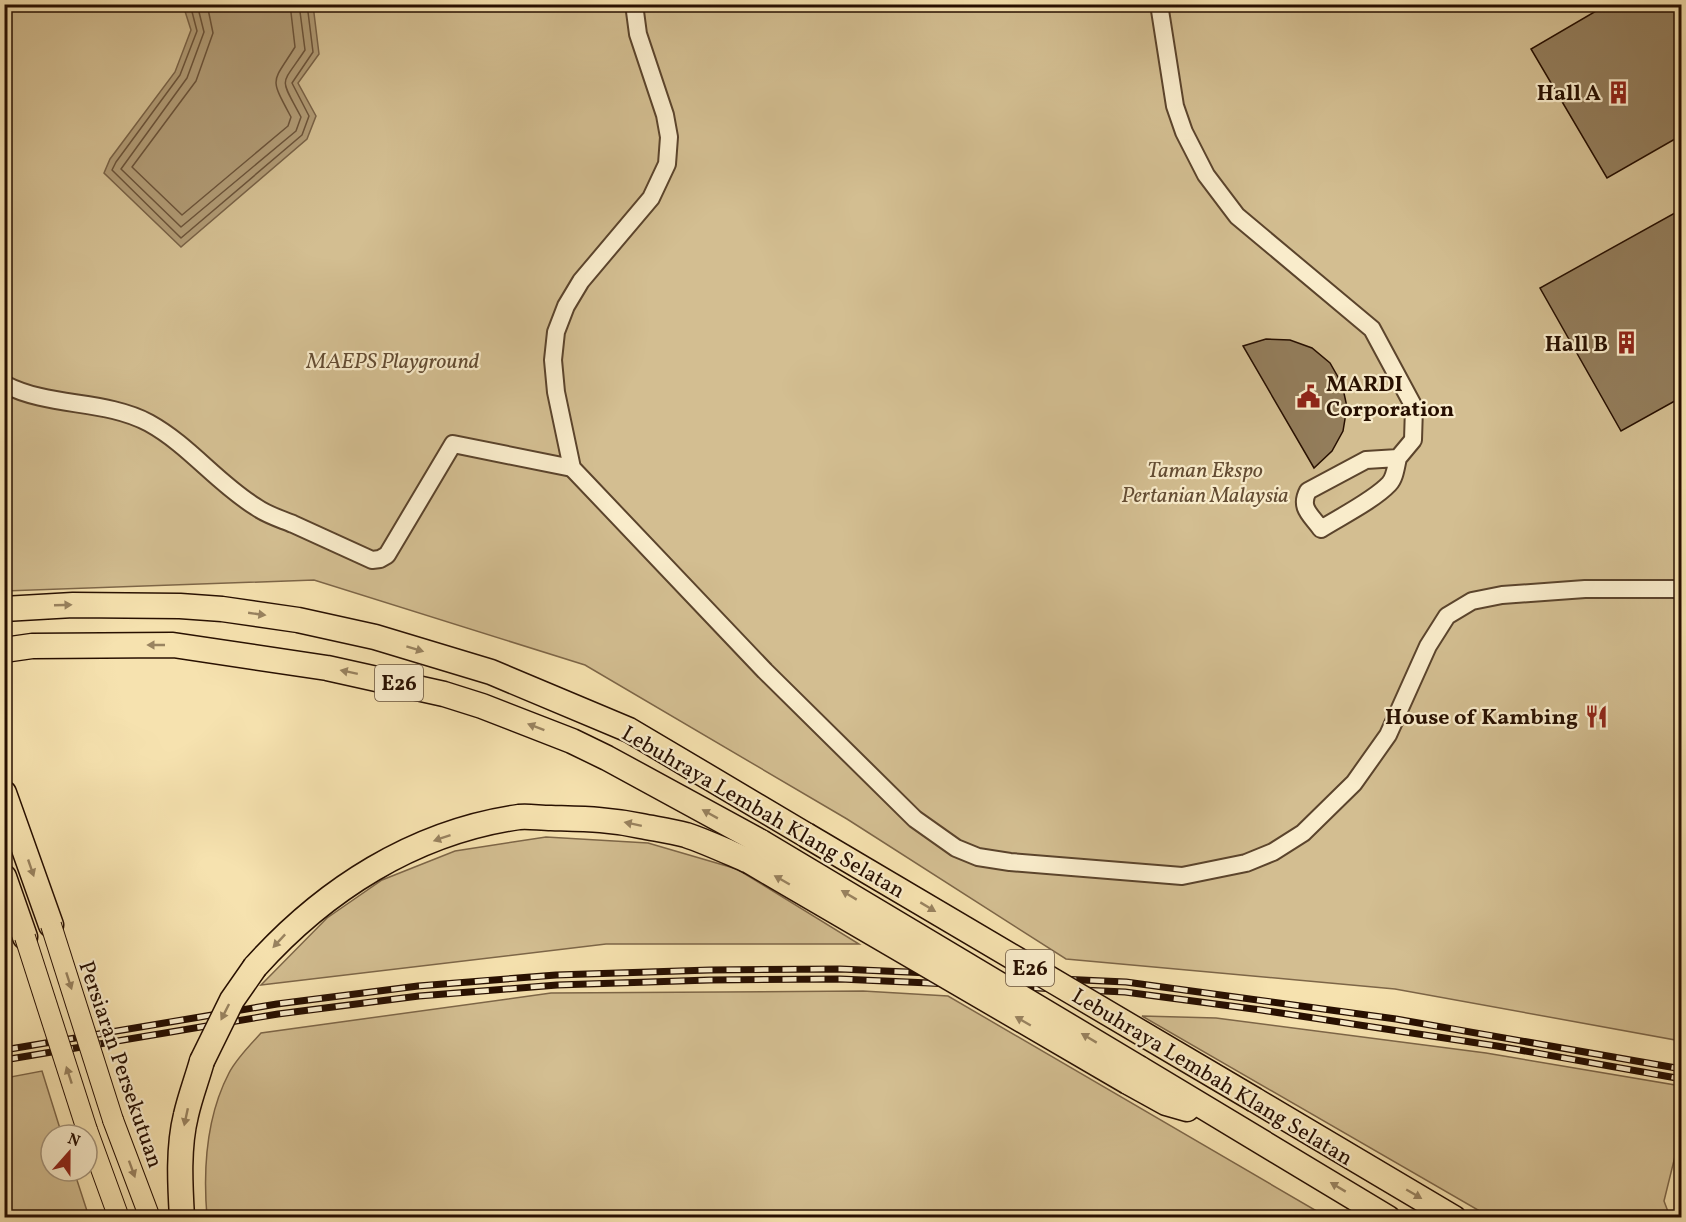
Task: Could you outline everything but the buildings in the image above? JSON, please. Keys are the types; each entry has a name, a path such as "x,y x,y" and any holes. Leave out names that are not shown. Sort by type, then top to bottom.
{"highway":[{"name":"Lebuhraya Lembah Klang Selatan","path":"4,609 73,605 180,606 222,609 298,620 375,637 491,672 629,730 1454,1218"},
{"name":"Lebuhraya Lembah Klang Selatan","path":"4,650 32,646 173,645 327,668 444,694 482,706 590,749 755,852 1134,1075 1235,1125 1389,1218"},
{"path":"4,793 51,925"},
{"path":"182,1218 181,1161 186,1116 202,1061 232,1000 255,967 300,921 332,895 375,866 466,830 520,817 608,819 755,852"},
{"path":"4,877 25,937"},
{"path":"4,912 25,937"}],"main road":[{"name":"Persiaran Persekutuan","path":"51,925 113,1120 150,1218"},
{"path":"25,937 87,1130 119,1218"}],"street":[{"path":"634,4 638,34 665,115 669,137 667,164 651,198 581,280 566,306 556,332 553,360 556,392 572,468 765,671 915,819 956,848 978,857 1010,862 1182,876 1246,863 1273,852 1303,833 1354,783 1388,735 1428,646 1447,616 1472,601 1502,595 1585,589 1682,589"},
{"path":"1159,4 1175,106 1184,132 1206,175 1237,216 1372,329 1414,407 1413,440 1398,458 1390,483 1321,529 1304,505 1308,491 1366,460 1398,458"},
{"path":"4,384 16,391 58,402 115,410 147,422 176,440 211,473 256,508 372,560 387,555 453,444 572,468"}],"green space":[{"name":"Taman Ekspo Pertanian Malaysia","path":"4,5 1681,5 1681,1041 1395,989 1066,959 847,819 585,665 314,580 5,591"},
{"path":"546,837 648,843 737,869 859,944 606,944 261,985 327,918 382,880 455,851"},
{"path":"863,991 948,996 1327,1217 207,1217 206,1162 215,1107 232,1068 261,1033 551,993"},
{"path":"1142,1016 1216,1018 1486,1053 1681,1086 1681,1132 1664,1201 1670,1217 1490,1217"},
{"path":"42,1071 58,1123 39,1123 39,1183 78,1183 89,1217 5,1217 5,1078"}],"water":[{"path":"183,5 313,5 319,54 298,83 316,116 307,139 181,247 104,173 110,159 175,72 191,30"}],"railway":[{"path":"4,1050 277,1004 418,986 556,975 840,969 1126,982 1396,1019 1682,1069"},
{"path":"4,1060 278,1014 419,996 557,985 840,979 1125,992 1497,1046 1682,1079"}],"place":[{"name":"Hall A","path":"1619,92"},
{"name":"Hall B","path":"1626,343"},
{"name":"MARDI Corporation","path":"1308,396"},
{"name":"House of Kambing","path":"1596,716"}],"park label":[{"name":"MAEPS Playground","path":"393,360"}]}
